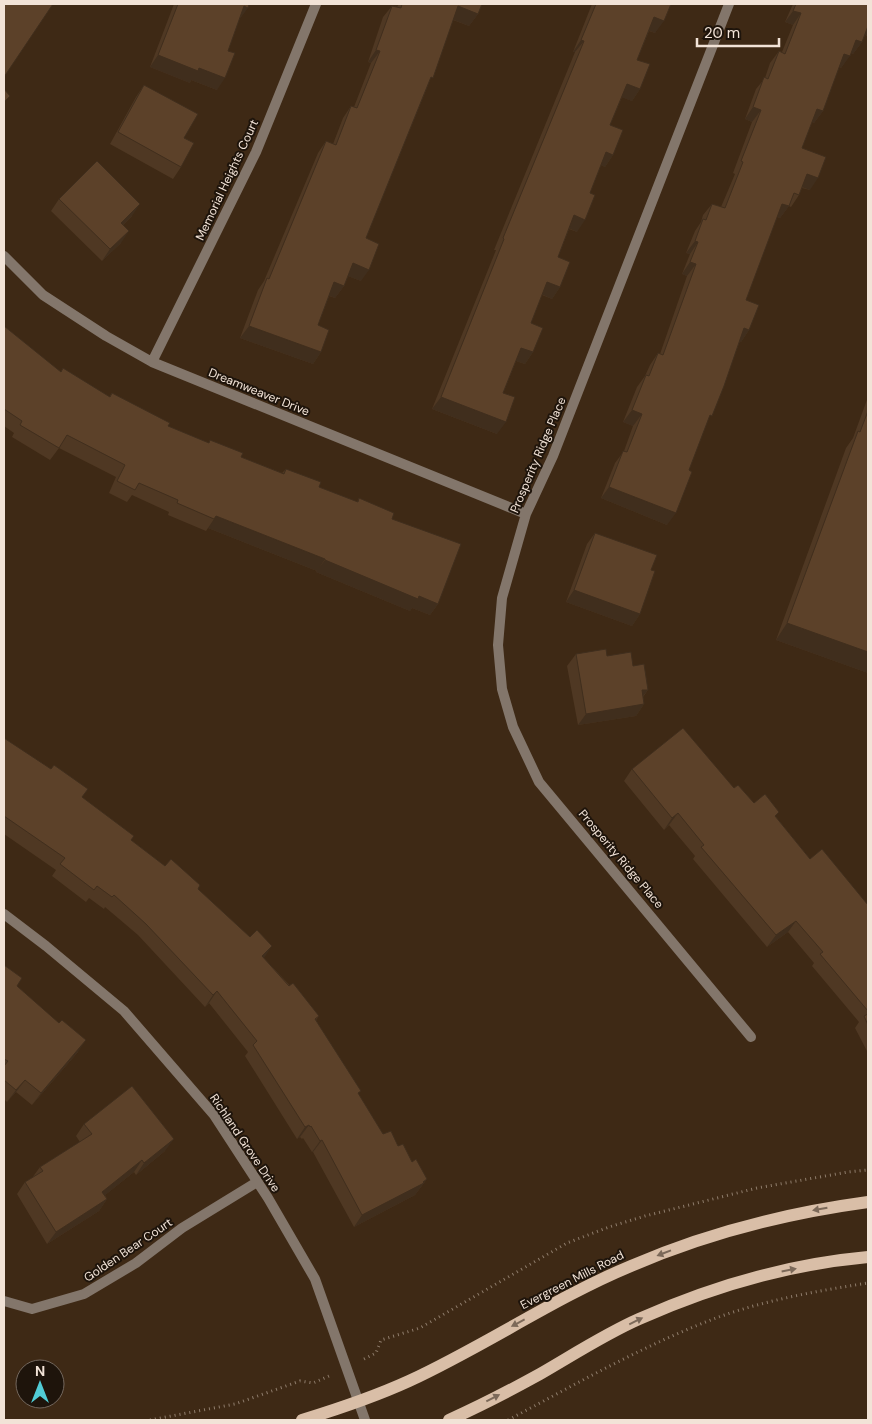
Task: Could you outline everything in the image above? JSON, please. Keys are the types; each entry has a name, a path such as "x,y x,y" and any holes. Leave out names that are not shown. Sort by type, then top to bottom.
{"main road":[{"name":"Evergreen Mills Road","path":"302,1420 360,1402 410,1381 583,1288 630,1266 730,1229 818,1209 868,1202"},
{"path":"449,1420 537,1376 638,1320 692,1298 764,1275 843,1259 868,1257"}],"street":[{"name":"Memorial Heights Court","path":"152,362 256,152 316,4"},
{"name":"Prosperity Ridge Place","path":"729,4 553,456 526,514 502,598 498,645 502,689 513,727 539,782 751,1037"},
{"name":"Dreamweaver Drive","path":"4,256 43,295 106,336 152,362 526,514"},
{"name":"Richland Grove Drive","path":"4,914 46,946 124,1011 214,1115 258,1182 315,1279 365,1420"},
{"name":"Golden Bear Court","path":"4,1301 32,1309 84,1294 136,1263 182,1228 258,1182"}],"path":[{"path":"150,1420 235,1404 300,1381 313,1383 376,1353 382,1340 420,1328 567,1243 608,1227 757,1188 868,1170"},
{"path":"508,1420 644,1348 718,1318 772,1301 868,1283"}],"building":[{"path":"4,4 53,4 4,77"},
{"path":"178,4 249,4 248,8 244,6 228,51 235,53 225,78 199,68 198,71 158,55"},
{"path":"402,4 482,4 478,14 458,6 433,78 431,77 366,238 379,244 369,270 353,263 344,286 334,282 318,325 329,330 321,352 249,326 267,278 269,279 326,141 336,145 351,106 357,108 380,51 376,50 392,6 401,8"},
{"path":"596,4 671,4 664,21 654,17 637,60 650,64 640,89 627,84 610,125 623,130 613,155 606,152 590,193 595,195 585,220 574,215 558,257 570,262 560,287 547,282 531,323 543,328 533,352 521,348 503,393 515,397 506,422 441,397 503,238 584,41 581,40"},
{"path":"796,4 868,4 868,26 862,42 856,40 850,56 844,54 823,111 817,109 802,148 826,157 818,178 807,174 799,195 794,193 789,206 782,204 746,300 759,305 749,330 744,328 724,386 712,416 710,415 689,470 692,472 676,513 609,487 623,451 627,452 642,414 632,410 646,375 649,376 658,353 663,355 696,264 690,262 698,242 695,241 703,219 706,220 712,204 725,208 761,110 753,107 764,77 768,79 779,51 785,54 801,13 793,11"},
{"path":"144,85 198,114 184,138 194,143 181,167 118,132"},
{"path":"4,89 10,96 4,102"},
{"path":"97,161 140,204 121,223 129,231 110,249 59,199"},
{"path":"4,326 61,372 63,368 110,397 112,393 170,423 168,426 209,443 210,440 243,453 241,457 284,474 286,469 321,482 319,487 358,502 359,498 394,513 392,519 461,544 438,604 419,596 418,599 325,559 216,516 214,519 177,503 178,500 139,483 135,490 117,481 125,465 67,435 59,448 20,425 22,421 4,409"},
{"path":"868,411 868,652 787,623 858,431 860,432"},
{"path":"595,533 657,555 651,570 655,571 640,614 574,590"},
{"path":"606,649 607,656 631,652 633,666 644,664 648,690 642,690 644,704 586,714 576,654"},
{"path":"683,728 734,788 738,785 754,803 765,794 779,812 775,816 810,859 822,849 868,905 868,1011 820,954 823,952 796,921 776,935 701,847 704,845 678,813 672,818 632,769"},
{"path":"4,738 51,769 54,765 88,789 82,797 134,836 131,840 165,866 171,859 200,885 198,889 250,937 257,930 272,946 262,956 289,986 293,983 319,1016 315,1019 361,1091 358,1093 383,1134 391,1131 398,1146 403,1144 412,1162 416,1159 427,1179 424,1183 362,1215 322,1140 320,1141 311,1126 305,1127 253,1045 257,1041 217,991 213,995 146,924 114,895 112,897 97,886 94,890 60,864 65,858 4,816"},
{"path":"4,965 22,978 17,986 59,1023 62,1020 86,1040 41,1093 25,1080 16,1090 4,1080 4,1066 8,1061 4,1059"},
{"path":"868,1014 868,1025 864,1016"},
{"path":"132,1086 174,1139 144,1163 142,1160 102,1192 107,1199 56,1232 25,1182 43,1171 40,1167 92,1134 84,1124"}]}
